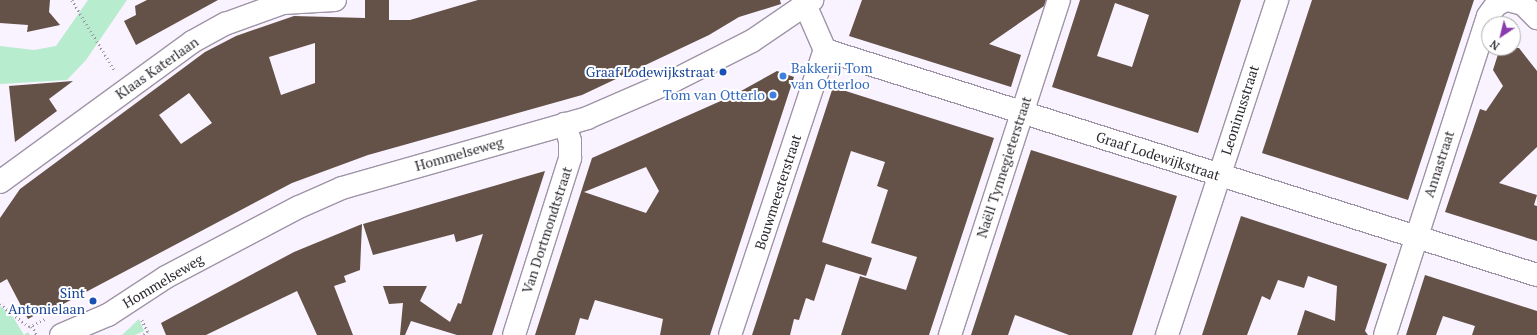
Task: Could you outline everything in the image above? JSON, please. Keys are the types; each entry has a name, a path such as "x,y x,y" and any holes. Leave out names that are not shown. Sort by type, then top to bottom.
{"street":[{"name":"Naëll Tynnegieterstraat","path":"950,335 1059,0"},
{"name":"Leoninusstraat","path":"1167,335 1277,0"},
{"name":"Annastraat","path":"1385,335 1415,237 1488,16 1496,5 1507,0 1513,0"},
{"path":"1513,0 1523,4 1537,18"},
{"name":"Klaas Katerlaan","path":"0,182 205,34 225,24 283,3 335,1"},
{"path":"807,2 825,50"},
{"name":"Hommelseweg","path":"91,335 108,315 166,277 248,231 328,194 587,118 675,80 752,41 807,2"},
{"name":"Graaf Lodewijkstraat","path":"825,50 1023,111 1219,176 1537,275"},
{"name":"Bouwmeesterstraat","path":"730,335 825,50"},
{"name":"Van Dortmondtstraat","path":"514,335 570,158 570,141 565,124"},
{"name":"Hommelseweg","path":"56,325 108,315"}],"path":[{"path":"72,0 119,77"},
{"path":"0,304 29,327 56,325"},
{"path":"140,314 148,332 144,335"},
{"path":"32,326 37,335"}],"green space":[{"path":"88,0 127,0 86,60 67,80 0,84 0,46 34,50 56,46"},
{"path":"0,306 13,317 24,335 0,335"},
{"path":"139,319 144,331 135,335 122,335"}],"building":[{"path":"0,0 50,0 49,12 60,25 27,32 28,25 0,23"},
{"path":"147,0 218,0 136,45 124,21 136,15 135,6"},
{"path":"365,0 389,0 389,20 410,20 478,0 780,0 781,4 739,17 709,35 582,95 368,155 292,183 50,311 48,308 28,319 7,279 0,283 0,218 20,189 205,52 236,36 294,16 365,18","holes":["315,43 315,83 281,95 269,57","189,93 212,123 181,144 159,115"]},
{"path":"862,0 1046,0 1044,6 989,44 1021,55 1011,87 849,36"},
{"path":"1080,0 1241,0 1198,133 1052,87","holes":["1115,3 1149,15 1132,67 1097,56"]},
{"path":"1312,0 1474,0 1408,200 1262,153"},
{"path":"1521,51 1537,71 1537,147 1499,183 1537,195 1534,205 1537,206 1537,241 1445,212 1480,109 1486,111 1503,86 1493,70 1497,56 1521,56"},
{"path":"777,71 794,77 710,335 660,335 663,319 595,300 588,320 580,318 575,335 535,335 592,158 732,96","holes":["646,167 659,191 646,213 584,192"]},
{"path":"73,81 49,99 57,111 15,142 9,86"},
{"path":"833,87 994,138 929,335 841,335 860,276 906,290 917,257 871,243 888,190 877,186 885,162 851,151 822,242 872,258 866,276 826,264 814,301 806,298 799,320 794,319 790,335 752,335"},
{"path":"1031,150 1177,196 1132,335 1069,335 1015,315 1008,335 971,335"},
{"path":"545,171 492,335 457,335 411,321 405,335 400,335 403,303 389,304 383,286 427,286 420,301 450,322 458,303 461,304 483,234 456,242 454,234 373,255 363,224"},
{"path":"1241,216 1387,264 1365,331 1368,335 1297,335 1305,310 1335,321 1337,286 1308,276 1304,288 1278,280 1270,300 1262,296 1247,335 1202,335"},
{"path":"362,224 360,270 344,276 346,282 334,286 353,335 317,335 297,291 206,335 166,335 161,323 294,252"},
{"path":"1425,275 1537,311 1537,335 1472,335 1475,326 1443,316 1436,335 1406,335"}],"place":[{"name":"Graaf Lodewijkstraat","path":"723,72"},
{"name":"Bakkerij Tom van Otterloo","path":"783,76"},
{"name":"Tom van Otterlo","path":"773,95"},
{"name":"Sint Antonielaan","path":"93,301"}]}
